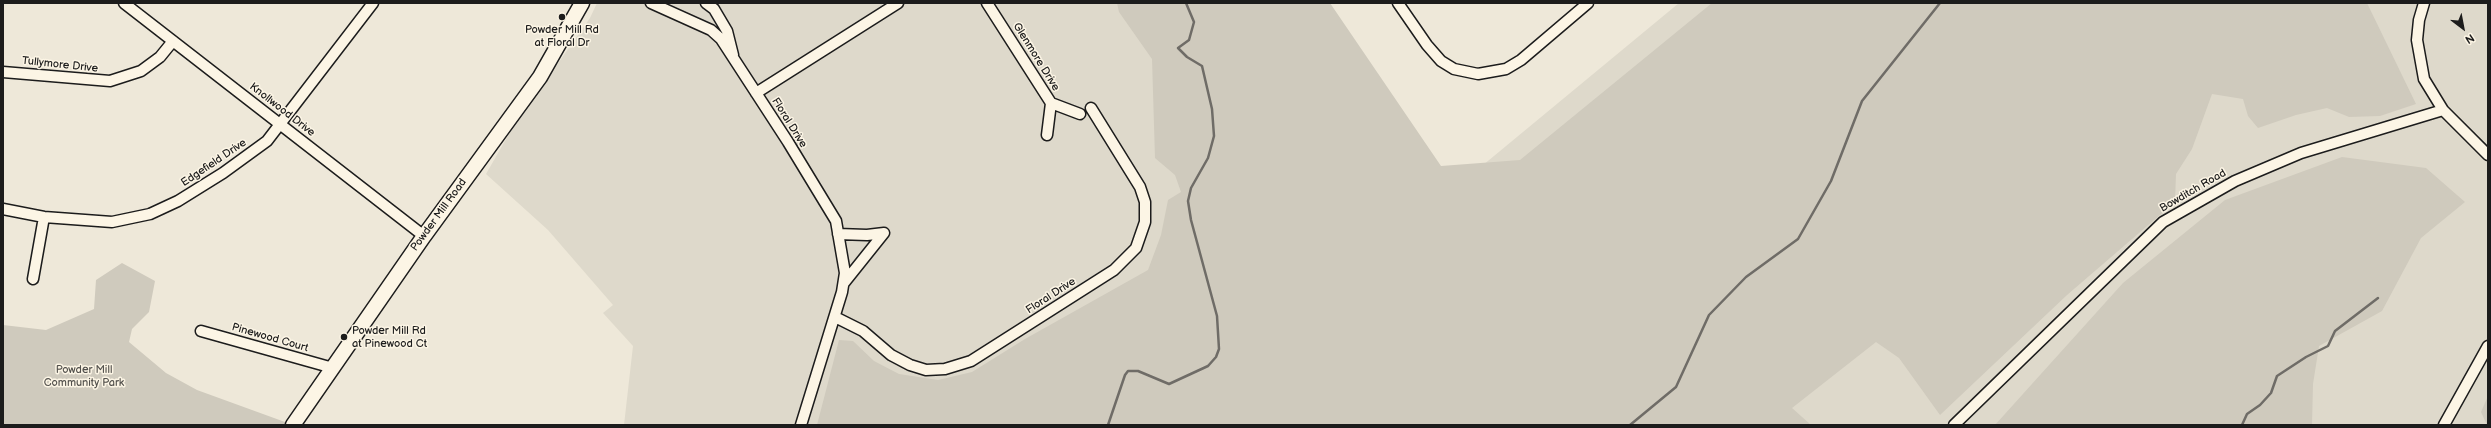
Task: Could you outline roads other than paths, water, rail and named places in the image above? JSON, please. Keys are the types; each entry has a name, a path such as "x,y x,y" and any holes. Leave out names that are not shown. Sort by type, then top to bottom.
{"main road":[{"name":"Powder Mill Road","path":"294,425 424,236 540,77 582,3"}],"street":[{"name":"Knollwood Drive","path":"124,3 424,236"},
{"name":"Edgefield Drive","path":"3,209 44,217 112,222 150,214 178,201 223,173 267,140 281,125 373,3"},
{"name":"Floral Drive","path":"651,3 711,30 721,39 836,221 845,273 835,317 801,425"},
{"name":"Floral Drive","path":"706,3 714,9 727,30 732,42 733,57"},
{"path":"756,93 898,3"},
{"name":"Glenmore Drive","path":"987,3 1051,104 1080,114"},
{"path":"1398,3 1427,45 1441,61 1454,69 1478,74 1506,69 1521,60 1588,3"},
{"path":"2424,3 2418,30 2419,60 2427,85 2443,110 2488,155"},
{"name":"Tullymore Drive","path":"3,72 110,81 141,71 160,57 173,41"},
{"name":"Glenmore Drive","path":"1047,135 1051,104"},
{"name":"Floral Drive","path":"835,317 863,332 891,355 910,365 926,370 945,368 971,361 1114,270 1136,248 1145,222 1145,202 1140,187 1091,108"},
{"name":"Bowditch Road","path":"1954,425 2164,222 2235,180 2301,153 2443,110"},
{"path":"33,279 44,217"},
{"path":"838,234 867,235 884,233 843,284"},
{"name":"Pinewood Court","path":"201,331 333,368"},
{"path":"2447,424 2488,346"}],"waterway":[{"path":"1108,425 1125,375 1128,371 1138,371 1169,384 1208,366 1216,357 1219,349 1217,316 1191,220 1188,201 1191,188 1208,158 1214,136 1212,109 1202,66 1187,57 1178,48 1189,40 1194,22 1186,3"},
{"path":"1630,425 1676,387 1709,315 1746,277 1798,239 1831,181 1862,101 1940,3"},
{"path":"2242,425 2247,414 2260,405 2271,393 2277,376 2306,357 2328,346 2335,331 2378,298"}],"place":[{"name":"Powder Mill Rd at Floral Dr","path":"562,17"},
{"name":"Powder Mill Rd at Pinewood Ct","path":"344,337"}],"park label":[{"name":"Powder Mill Community Park","path":"84,376"}]}
